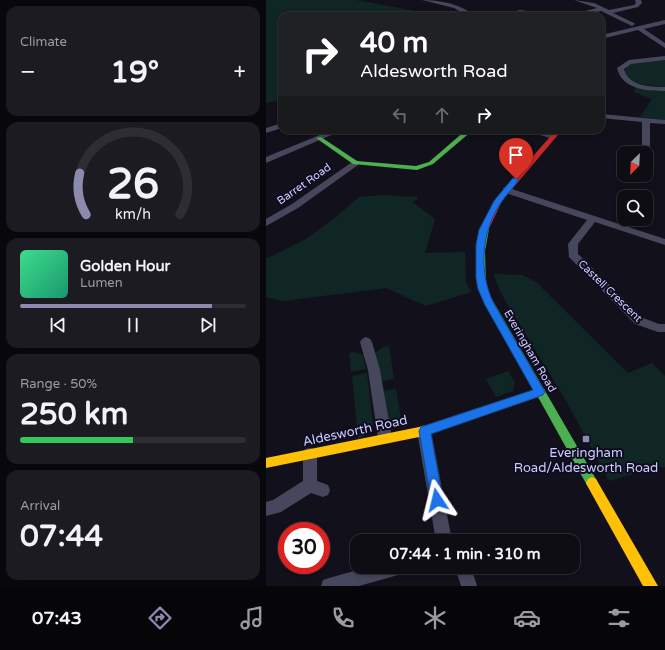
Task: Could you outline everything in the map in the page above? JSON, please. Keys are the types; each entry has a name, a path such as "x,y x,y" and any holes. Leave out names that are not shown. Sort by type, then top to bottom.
{"street":[{"path":"425,0 437,1 452,5 465,12"},
{"path":"452,5 461,0"},
{"path":"577,0 605,11 636,26 665,46"},
{"path":"598,12 636,6 639,5 638,0"},
{"path":"605,36 665,17"},
{"path":"605,31 626,26 646,27 665,22"},
{"path":"665,58 629,62 620,68 621,74 625,80 632,84 665,89"},
{"path":"605,116 665,122"},
{"path":"646,120 646,146"},
{"path":"266,131 278,126"},
{"path":"266,160 330,134"},
{"path":"319,138 355,163 412,168 426,166 431,163 465,134"},
{"name":"Everingham Road","path":"556,134 506,190 490,214 483,230 480,245 480,278 482,289 489,305 651,586"},
{"name":"Barret Road","path":"266,223 295,206 355,163"},
{"path":"506,190 665,242"},
{"name":"Castell Crescent","path":"592,219 573,244 573,255 639,321 658,328 665,328"},
{"path":"366,342 374,370 385,438"},
{"name":"Aldesworth Road","path":"266,463 424,431 540,392"},
{"path":"424,431 443,534"},
{"path":"266,509 276,507 317,488 310,454"},
{"path":"329,586 373,574"},
{"path":"465,574 469,586"}],"green space":[{"path":"266,0 356,0 421,12 278,12 278,100 266,103"},
{"path":"665,60 665,87 638,84 630,81 625,72 626,67 633,63"},
{"path":"635,87 665,90 665,120 640,117 652,99 634,92"},
{"path":"384,195 408,197 417,196 418,199 412,202 435,219 425,253 465,252 466,282 471,292 426,306 386,288 283,301 266,297 266,259 306,239 335,218 359,197"},
{"path":"493,274 522,275 536,282 628,373 652,363 665,376 665,467 654,468 609,481 568,404 502,295"},
{"path":"389,346 394,379 379,382 375,353 383,347"},
{"path":"355,352 363,355 366,369 351,372 349,353"},
{"path":"508,371 515,383 513,391 496,397 486,379"},
{"path":"367,373 373,424 371,429 363,437 358,439 352,376"},
{"path":"396,389 402,426 391,422 387,418 381,391"}],"traffic: fast":[{"path":"319,138 355,163 417,168 431,163 465,134"},
{"path":"485,229 480,251 482,289 592,483"}],"traffic: slow":[{"path":"266,463 424,431 540,392"},
{"path":"592,483 651,586"}],"traffic: jam":[{"path":"485,229 499,200 556,134"}],"place":[{"name":"Everingham Road/Aldesworth Road","path":"586,439"}],"route":[{"path":"437,500 424,431 540,392 489,305 482,289 480,278 480,245 483,230 498,201 516,179"}]}
